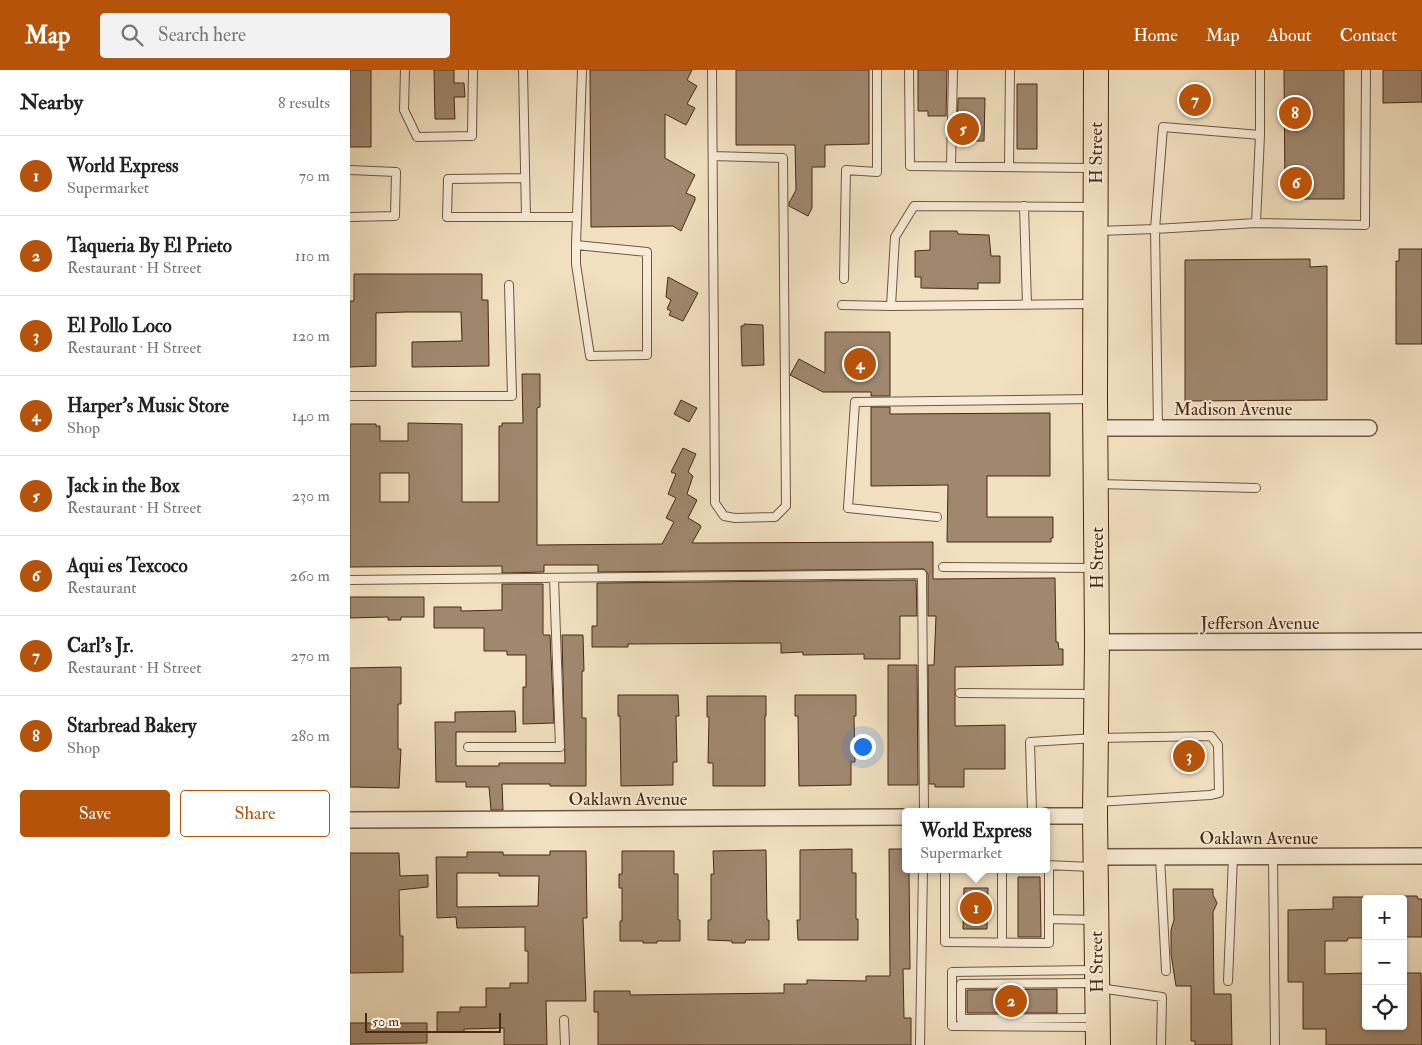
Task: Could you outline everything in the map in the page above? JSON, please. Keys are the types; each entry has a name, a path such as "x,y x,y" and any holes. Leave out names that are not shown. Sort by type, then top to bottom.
{"main road":[{"name":"H Street","path":"1096,70 1095,398 1097,694 1095,809 1098,1030"}],"street":[{"name":"Madison Avenue","path":"1096,428 1369,428"},
{"name":"Jefferson Avenue","path":"1097,642 1422,641"},
{"path":"1050,815 1095,809"},
{"name":"Oaklawn Avenue","path":"350,820 902,817"},
{"name":"Oaklawn Avenue","path":"1096,862 1160,857 1422,856"}],"lane":[{"path":"405,70 404,110 417,136 472,136 473,70"},
{"path":"523,70 526,217"},
{"path":"576,245 647,252 647,355 590,356 576,264 576,245 582,70"},
{"path":"712,70 715,503 724,516 735,518 775,516 786,506 783,158 713,156"},
{"path":"844,279 846,170 877,172 877,70"},
{"path":"909,70 910,166 1096,168"},
{"path":"951,166 953,70"},
{"path":"1009,167 1010,70"},
{"path":"1256,223 1260,134 1260,70"},
{"path":"1096,232 1256,223 1365,226 1366,70"},
{"path":"1158,428 1155,229 1162,127 1260,134"},
{"path":"350,170 396,172 395,216 350,217"},
{"path":"525,178 448,178 447,217 577,217"},
{"path":"891,306 895,238 914,206 1096,207"},
{"path":"1024,206 1027,305"},
{"path":"350,396 512,396 509,285"},
{"path":"842,305 1096,304"},
{"path":"937,517 848,508 855,402 1095,398"},
{"path":"1096,484 1256,488"},
{"path":"943,567 1097,568"},
{"path":"350,580 922,574 924,808"},
{"path":"468,748 560,746 554,578"},
{"path":"960,693 1097,694"},
{"path":"1032,808 1030,742 1096,738 1211,736 1218,745 1219,793 1210,796 1095,809"},
{"path":"1228,981 1233,856"},
{"path":"1273,856 1275,1045"},
{"path":"1160,857 1166,971"},
{"path":"1050,865 1096,862"},
{"path":"920,1045 923,873"},
{"path":"945,873 945,942 1048,943 1048,873"},
{"path":"1002,873 1002,943"},
{"path":"1049,919 1097,920"},
{"path":"1098,1030 952,1026 952,972 1097,980 1162,997 1161,1045"},
{"path":"1097,980 961,984 961,1019 1098,1030"},
{"path":"564,1020 565,1045"}],"building":[{"path":"350,70 371,70 371,147 350,147"},
{"path":"434,70 454,70 454,83 464,83 465,97 454,97 455,119 435,119"},
{"path":"590,70 692,70 687,80 697,86 687,104 695,108 686,125 665,114 665,158 695,175 686,193 695,197 695,200 681,231 673,226 591,227"},
{"path":"736,70 869,70 869,144 825,145 825,167 812,167 812,208 808,216 789,206 796,190 795,145 736,145"},
{"path":"918,70 947,70 946,116 928,116 928,111 918,111"},
{"path":"1284,70 1344,70 1344,199 1293,199 1293,195 1285,195"},
{"path":"1383,70 1422,70 1422,102 1383,103"},
{"path":"1017,84 1037,84 1037,149 1017,149"},
{"path":"958,98 985,98 984,141 966,141 966,135 957,135"},
{"path":"930,231 957,231 958,234 989,235 991,256 1000,256 1000,283 978,283 978,289 921,288 921,277 915,277 915,251 930,250"},
{"path":"1399,249 1422,249 1422,344 1396,344 1396,261 1399,261"},
{"path":"1310,259 1310,267 1327,266 1327,400 1185,401 1185,260"},
{"path":"354,274 482,274 482,300 488,300 489,366 412,367 412,342 462,341 461,312 406,312 376,313 376,366 350,367 350,301 354,301"},
{"path":"668,277 698,293 683,321 669,315 671,311 667,309 671,300 666,297"},
{"path":"744,324 763,325 764,365 742,366 741,326 744,326"},
{"path":"825,332 890,332 890,396 871,396 871,392 823,392 790,375 799,359 825,373"},
{"path":"522,374 540,374 540,407 537,408 537,545 662,544 674,522 666,518 676,498 668,494 676,474 671,472 683,448 696,454 688,472 693,476 687,494 697,500 688,518 701,527 692,543 933,542 933,579 1055,578 1056,642 1058,642 1059,649 1063,649 1063,665 955,667 955,726 1005,725 1005,769 964,769 964,787 935,787 935,784 929,784 928,665 934,665 936,616 928,616 928,574 924,569 598,572 598,565 544,565 544,572 502,573 502,566 350,567 350,424 376,424 376,426 380,426 380,441 408,441 408,423 462,424 462,502 499,502 499,426 502,426 502,423 523,423","holes":["380,473 409,473 409,502 380,502"]},
{"path":"681,400 697,408 689,422 674,414"},
{"path":"871,407 890,407 890,414 1050,413 1050,476 987,476 987,517 1053,517 1053,538 1051,538 1051,542 947,542 948,485 871,486"},
{"path":"916,580 917,616 900,616 900,659 864,659 864,654 803,655 803,652 781,653 781,643 628,644 628,647 592,647 592,626 597,626 597,583"},
{"path":"502,584 543,584 543,634 550,635 554,723 523,724 523,687 526,687 526,655 507,655 507,651 484,651 484,628 434,628 434,607 461,607 461,611 502,610"},
{"path":"350,597 424,597 424,617 401,617 401,620 388,620 388,617 350,618"},
{"path":"562,635 583,635 582,718 586,718 586,786 502,784 503,810 491,810 489,787 466,787 466,782 436,782 435,722 455,722 455,712 515,711 516,732 456,732 456,766 499,766 499,763 565,763"},
{"path":"888,665 917,665 918,785 888,785"},
{"path":"401,667 401,704 398,704 398,749 401,749 399,788 350,787 350,668"},
{"path":"618,695 678,695 679,716 676,716 677,762 673,762 673,785 621,786"},
{"path":"795,695 856,695 856,716 854,716 855,762 851,762 851,785 799,786 798,716 795,716"},
{"path":"707,696 766,696 765,786 713,786 713,763 708,763 709,717 707,717"},
{"path":"852,849 852,873 856,873 858,940 798,940 797,920 800,920 800,850"},
{"path":"889,849 902,849 902,873 909,873 910,969 903,969 904,1018 911,1018 911,1045 598,1045 598,1012 594,1012 594,991 630,991 630,995 784,993 784,984 807,984 807,980 866,981 866,976 890,976"},
{"path":"766,850 769,940 746,940 745,943 732,943 732,941 708,940 708,920 711,920 711,874 714,874 713,851"},
{"path":"550,851 586,851 587,918 583,918 586,1001 546,1001 547,1045 504,1045 504,1028 464,1029 464,1032 437,1032 437,1012 460,1012 460,1007 486,1007 486,988 510,988 510,983 528,983 528,951 525,951 525,927 457,928 456,917 437,918 436,857 467,857 467,852 503,852 503,855 550,855","holes":["457,873 499,873 499,876 539,876 538,906 457,907"]},
{"path":"622,851 674,851 674,874 678,874 680,941 643,943 643,941 620,941 622,888 619,888 619,874 622,874"},
{"path":"350,853 399,853 400,876 428,875 428,887 399,890 400,936 403,936 403,972 350,973"},
{"path":"1018,877 1040,877 1041,937 1018,937"},
{"path":"964,888 988,888 987,929 963,929"},
{"path":"1173,889 1213,889 1213,895 1217,903 1213,912 1214,994 1231,994 1232,1045 1195,1045 1195,1041 1191,1041 1191,986 1176,986 1171,954 1171,930 1174,920"},
{"path":"1407,896 1417,896 1418,899 1422,899 1422,937 1407,937"},
{"path":"1333,897 1362,897 1362,938 1348,938 1347,941 1325,941 1325,974 1362,973 1362,1030 1407,1030 1407,973 1421,973 1422,1045 1326,1045 1326,1029 1303,1029 1303,982 1288,982 1288,910 1333,909"},
{"path":"1057,989 1057,1013 967,1013 967,990"},
{"path":"350,1023 427,1023 427,1043 350,1044"}],"place":[{"name":"Carl's Jr.","path":"1195,100"},
{"name":"Starbread Bakery","path":"1295,113"},
{"name":"Jack in the Box","path":"963,129"},
{"name":"Aqui es Texcoco","path":"1296,183"},
{"name":"Harper's Music Store","path":"860,364"},
{"name":"El Pollo Loco","path":"1189,756"},
{"name":"World Express","path":"976,908"},
{"name":"Taqueria By El Prieto","path":"1011,1001"}]}
